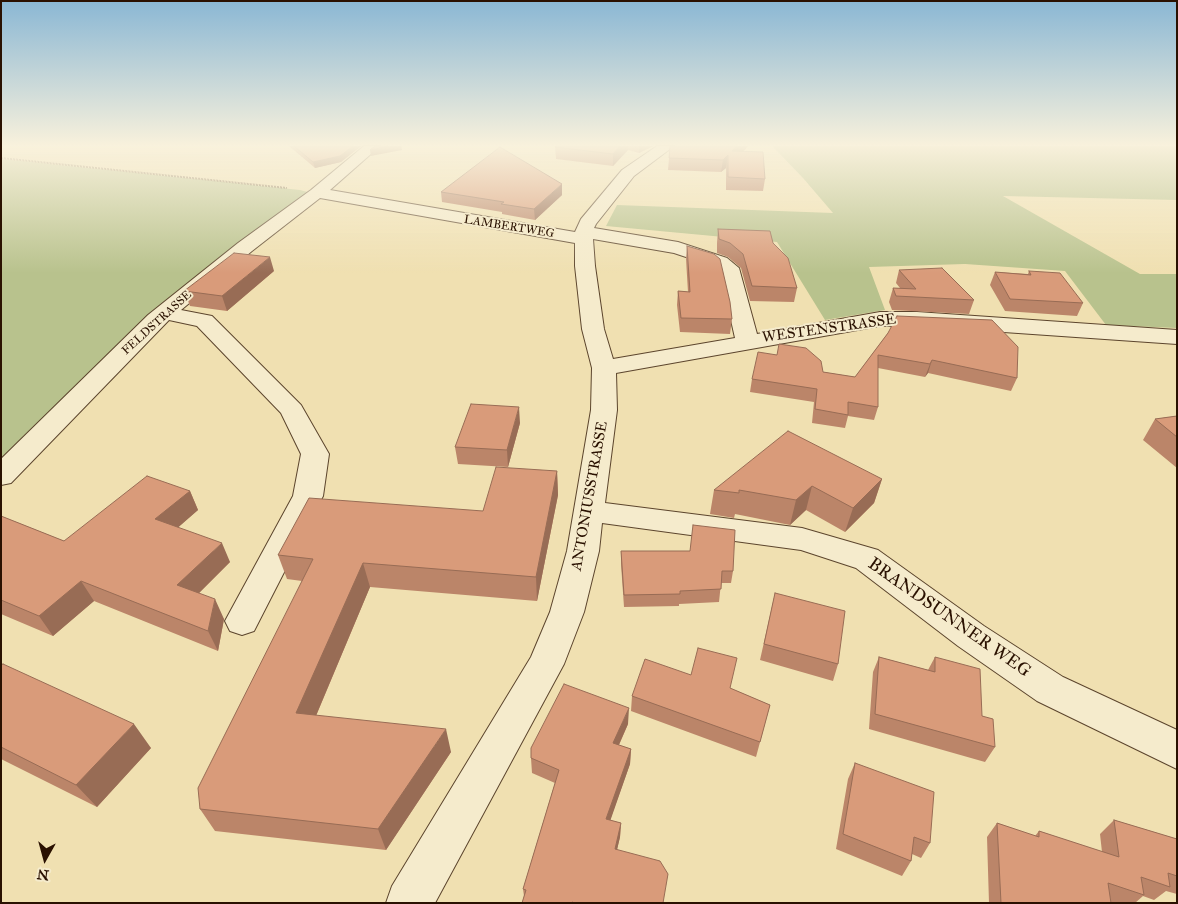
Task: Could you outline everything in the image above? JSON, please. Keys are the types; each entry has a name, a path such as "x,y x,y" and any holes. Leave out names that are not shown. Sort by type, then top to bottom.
{"street":[{"name":"FELDSTRASSE","path":"1,476 165,313 245,247 323,188"},
{"path":"584,235 587,223 616,188"},
{"name":"LAMBERTWEG","path":"317,193 678,248 720,262 729,268 747,341"},
{"name":"ANTONIUSSTRASSE","path":"410,903 546,664 567,612 583,551 604,410 604,368 592,329 584,235"},
{"path":"165,313 204,321 292,410 315,454 308,496 242,621"},
{"name":"WESTENSTRASSE","path":"604,368 747,341 880,319 917,319 1177,337"},
{"name":"BRANDSUNNER WEG","path":"589,511 802,539 867,559 971,636 1050,689 1177,750"}],"path":[{"path":"293,188 317,193"}],"green space":[{"path":"1,188 283,188 315,194 1,460"},
{"path":"812,188 1177,188 1177,200 1003,196 1140,274 1177,274 1177,328 1106,325 1065,271 965,264 869,267 885,310 825,320 777,242 606,226 617,205 833,213"}],"building":[{"path":"446,188 557,188 534,209 441,192"},
{"path":"718,229 770,231 773,243 788,258 797,288 752,286 743,254 730,243 719,239"},
{"path":"687,246 714,254 720,259 732,319 681,318 678,291 690,292"},
{"path":"234,253 270,257 222,296 184,291"},
{"path":"942,268 974,300 896,296 893,288 916,289 899,270"},
{"path":"1029,271 1060,273 1083,303 1010,299 995,272 1031,275"},
{"path":"897,316 992,320 1018,347 1017,378 932,360 930,364 878,355 878,407 848,402 848,415 815,409 817,389 752,379 758,352 777,355 779,344 806,348 821,361 823,372 855,377 888,333"},
{"path":"471,404 519,407 507,450 455,447"},
{"path":"1177,416 1177,437 1155,419"},
{"path":"788,431 882,479 853,508 812,486 796,500 739,490 739,493 714,490"},
{"path":"496,467 557,471 536,577 363,563 296,713 446,729 378,829 200,809 198,788 313,559 278,555 309,498 483,511"},
{"path":"147,476 190,491 155,519 222,543 177,585 215,599 208,631 81,581 39,616 1,600 1,516 64,541"},
{"path":"693,525 735,530 733,571 722,571 721,589 680,591 680,594 624,595 621,551 690,551"},
{"path":"775,593 845,611 838,664 764,644"},
{"path":"698,648 737,658 730,688 770,705 760,742 632,696 645,659 691,675"},
{"path":"879,657 935,672 935,657 980,669 982,716 993,719 995,747 875,714"},
{"path":"3,664 134,724 76,785 1,747 1,665"},
{"path":"564,684 629,708 613,743 631,749 606,819 621,823 615,849 660,861 668,874 663,903 522,903 526,890 523,889 559,770 531,758 531,748"},
{"path":"855,763 934,792 930,843 914,837 911,861 843,834"},
{"path":"1114,820 1177,839 1177,876 1168,873 1170,887 1141,877 1144,895 1108,883 1111,903 1001,903 997,823 1039,837 1039,831 1119,857"}]}
